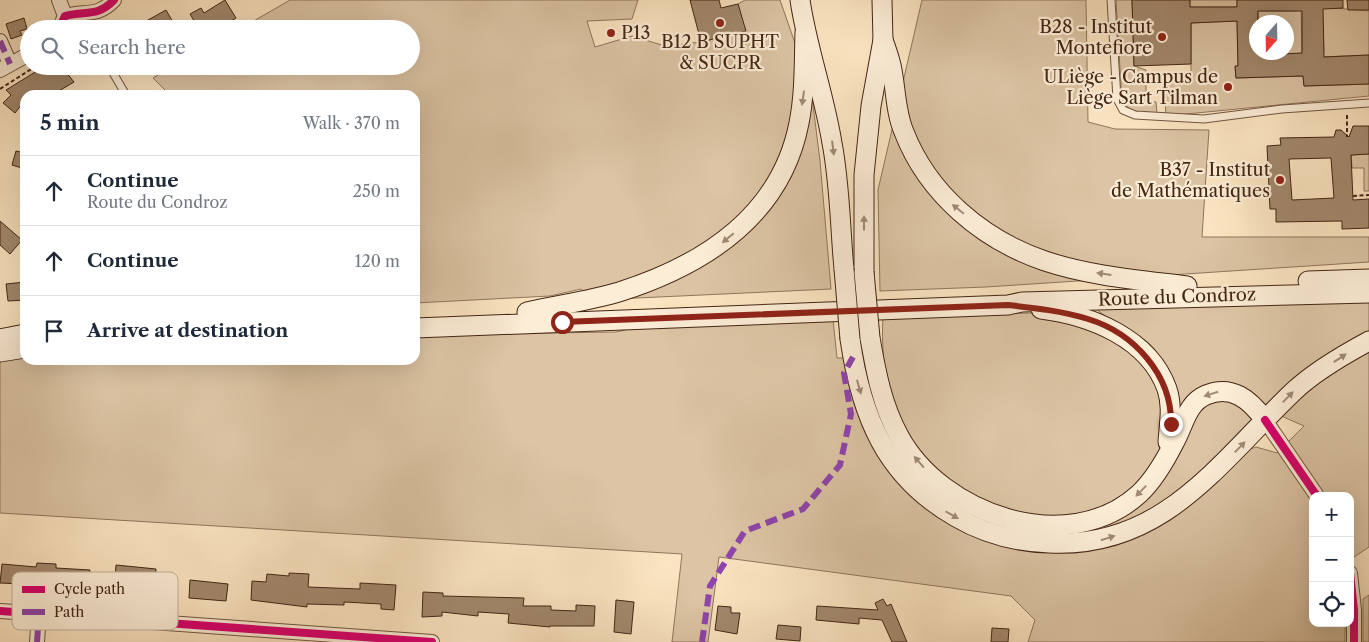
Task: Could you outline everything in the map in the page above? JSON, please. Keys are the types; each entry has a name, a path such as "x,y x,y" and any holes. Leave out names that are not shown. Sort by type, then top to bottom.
{"main road":[{"path":"800,0 805,32 820,80 833,145 850,339 859,387 878,438 905,478 932,503 964,522 993,534 1023,542 1063,544 1096,541 1126,532 1161,515 1208,480 1294,390 1312,376 1369,340"},
{"path":"882,0 883,40 871,106 864,175 864,272 870,338 878,383 900,437 921,464 942,484 973,505 1002,517 1046,525 1072,525 1097,518 1118,509 1139,494 1159,469 1192,407 1200,398 1224,391 1243,396 1265,420"},
{"path":"526,312 617,292 660,277 694,262 727,239 749,218 779,180 790,156 799,123 804,89 805,32"},
{"path":"883,40 891,66 896,102 903,131 919,165 942,196 980,228 1007,245 1045,261 1089,272 1186,286"},
{"name":"Route du Condroz","path":"420,316 526,312 571,313 1369,279"},
{"name":"Route du Condroz","path":"420,328 1008,305 1032,301 1369,293"},
{"path":"1008,305 1058,311 1090,319 1111,328 1138,348 1154,365 1166,389 1171,414 1168,451"},
{"path":"0,339 20,335"},
{"path":"0,352 20,349"}],"street":[{"path":"59,0 67,19 95,13 107,8 114,0"},
{"path":"0,42 5,67 20,59"},
{"path":"1265,420 1314,492"},
{"path":"1351,582 1354,610 1354,642"},
{"path":"178,624 432,642"}],"lane":[{"path":"1111,0 1116,98 1123,110 1135,115 1204,119 1282,109 1369,103"},
{"path":"114,75 123,90"}],"path":[{"path":"0,89 22,75"},
{"path":"1347,105 1347,137"},
{"path":"1353,196 1369,195"}],"shaded area":[{"path":"290,0 638,0 632,19 587,21 595,47 632,36 665,46 701,42 745,31 738,4 745,0 780,0 811,89 820,161 831,289 594,300 581,289 550,296 420,303 420,90 165,90 153,78 158,75 420,75 420,20 256,20"},
{"path":"922,0 1086,0 1088,122 1115,129 1209,130 1202,237 1369,237 1369,262 986,287 880,291 878,190"},
{"path":"1116,0 1132,0 1134,66 1146,70 1146,101 1156,102 1157,113 1133,111 1122,103"},
{"path":"1190,0 1237,0 1237,7 1190,7"},
{"path":"1322,0 1335,8 1369,11 1369,55 1320,57 1324,51"},
{"path":"1301,4 1302,53 1294,54 1294,15 1258,15 1258,11 1296,11"},
{"path":"1237,21 1238,66 1235,67 1236,78 1303,76 1304,86 1369,84 1369,96 1166,116 1164,83 1191,80 1191,23"},
{"path":"1369,154 1369,191 1364,191 1364,168 1352,168 1351,155"},
{"path":"1369,299 1369,547 1354,557 1354,492 1309,492 1309,627 1345,627 1345,642 1028,642 1035,620 1011,596 719,557 708,642 672,642 682,554 0,513 0,360 20,356 20,365 420,365 420,335 616,332 647,325 833,319 837,358 846,358 894,475 1009,546 1061,553 1127,541 1169,520 1213,486 1243,452 1256,447 1277,453 1304,426 1263,408 1246,391 1181,410 1168,372 1158,354 1146,341 1096,309"},
{"path":"1029,313 1066,318 1088,324 1109,335 1140,355 1163,395 1166,425 1160,453 1146,476 1127,494 1105,507 1080,514 1054,517 1027,515 1001,509 977,498 942,474 922,453 913,442 894,406 885,369 883,318"},
{"path":"1233,397 1253,415 1249,425 1170,502 1107,533 1105,523 1201,403"},
{"path":"1369,595 1369,642 1363,642 1363,599"}],"building":[{"path":"225,0 236,18 233,20 194,20 190,14 201,8 204,13"},
{"name":"B12 B SUPHT & SUCPR","path":"690,0 719,0 721,8 738,4 746,31 701,42"},
{"name":"B28 - Institut Montefiore","path":"1132,0 1190,0 1190,7 1237,7 1237,0 1343,0 1343,8 1323,9 1324,57 1369,55 1369,84 1304,86 1303,76 1236,78 1235,66 1238,66 1237,21 1191,23 1191,64 1134,66"},
{"path":"1347,0 1369,0 1369,10 1348,10"},
{"path":"166,10 172,20 148,20"},
{"path":"24,18 25,20 20,20 20,36 11,39 6,24"},
{"path":"30,75 68,75 74,82 60,90 20,90 20,106 15,113 3,103 11,95 6,90"},
{"name":"B37 - Institut de Mathématiques","path":"1353,126 1369,126 1369,154 1351,155 1353,200 1369,199 1369,228 1342,229 1342,221 1276,222 1276,209 1270,209 1267,146 1281,145 1280,138 1334,137 1336,130 1341,130 1349,137","holes":["1331,158 1334,198 1292,200 1289,159"]},
{"path":"16,151 20,152 20,167 12,165"},
{"path":"0,221 20,238 20,242 10,254 0,245"},
{"path":"20,283 20,300 8,301 6,284"},
{"path":"37,563 56,564 56,568 90,570 90,572 12,572 12,584 0,583 2,564 36,567"},
{"path":"116,565 156,569 156,572 116,572"},
{"path":"289,573 309,574 308,587 360,589 360,583 396,585 394,610 381,609 381,604 344,602 344,605 307,604 307,607 251,600 252,581 266,582 267,574 289,576"},
{"path":"190,580 228,584 226,601 189,598"},
{"path":"423,592 443,593 443,596 524,598 523,606 551,606 551,610 576,611 576,605 595,606 594,626 550,627 508,623 509,614 478,612 478,616 442,612 442,616 422,617"},
{"path":"883,599 887,606 891,604 907,642 892,642 882,620 859,618 859,624 816,620 817,606 878,610 875,603"},
{"path":"616,600 634,602 631,634 614,632"},
{"path":"718,606 731,607 731,613 740,613 737,634 715,630"},
{"path":"778,625 801,627 800,641 776,639"},
{"path":"992,628 1009,629 1008,642 991,642"}],"marked path":[{"path":"0,41 10,64"},
{"path":"702,642 710,586 745,531 803,509 840,465 851,414 844,373 853,357"},
{"path":"37,642 38,630"}],"cycle path":[{"path":"63,20 65,16 72,14 102,9 114,0"},
{"path":"1265,420 1314,492"},
{"path":"1351,582 1354,610 1354,642"},
{"path":"0,611 12,612"},
{"path":"178,624 432,642"}],"place":[{"name":"B12 B SUPHT & SUCPR","path":"720,23"},
{"name":"P13","path":"611,33"},
{"name":"B28 - Institut Montefiore","path":"1162,37"},
{"name":"ULiège - Campus de Liège Sart Tilman","path":"1228,87"},
{"name":"B37 - Institut de Mathématiques","path":"1280,180"}],"route":[{"path":"562,322 1008,305 1058,311 1090,319 1111,328 1138,348 1154,365 1166,389 1171,424"}]}
